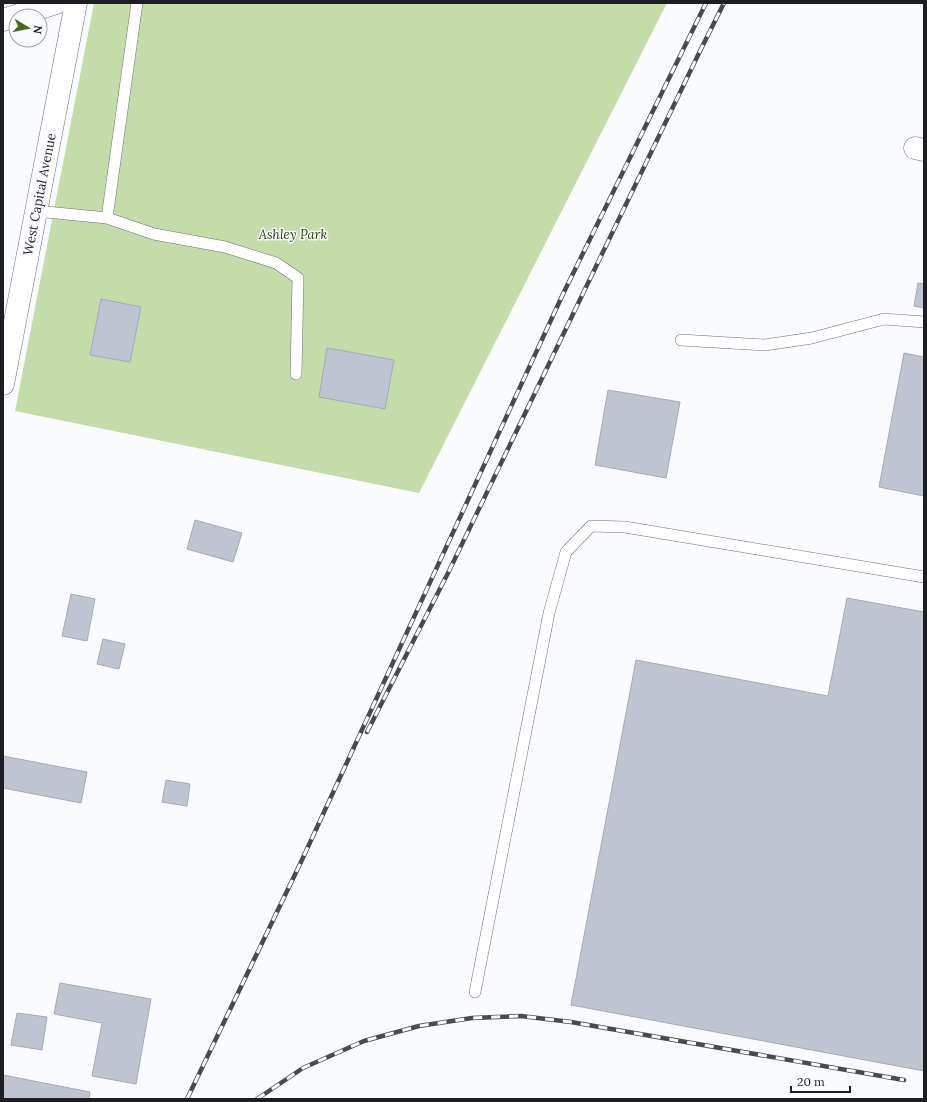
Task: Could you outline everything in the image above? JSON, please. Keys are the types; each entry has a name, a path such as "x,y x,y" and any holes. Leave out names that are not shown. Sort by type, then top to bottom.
{"main road":[{"path":"3,20 56,3"},
{"name":"West Capital Avenue","path":"3,384 76,3"}],"lane":[{"path":"107,218 137,3"},
{"path":"36,211 107,218 154,234 225,247 276,263 298,278 296,374"},
{"path":"681,340 764,345 812,338 884,319 924,322"},
{"path":"475,992 549,613 566,552 591,526 625,527 924,577"}],"green space":[{"name":"Ashley Park","path":"94,3 667,3 419,493 15,411"}],"building":[{"path":"918,283 924,284 924,308 914,306"},
{"path":"101,299 141,307 130,362 90,355"},
{"path":"327,348 394,360 385,409 319,397"},
{"path":"904,353 924,357 924,496 879,487"},
{"path":"608,390 680,402 666,478 595,465"},
{"path":"195,520 242,533 233,562 187,549"},
{"path":"71,594 95,599 87,641 62,636"},
{"path":"847,598 924,612 924,1071 571,1005 636,660 828,696"},
{"path":"103,639 125,644 119,669 97,664"},
{"path":"3,756 87,772 81,803 3,788"},
{"path":"166,780 190,784 187,806 162,802"},
{"path":"60,983 151,999 136,1084 92,1076 102,1023 54,1014"},
{"path":"17,1013 47,1017 42,1050 11,1045"},
{"path":"3,1075 90,1092 89,1099 3,1099"}],"railway":[{"path":"187,1099 301,862 563,294 706,3"},
{"path":"367,732 449,571 724,3"},
{"path":"257,1099 303,1068 364,1041 419,1026 472,1018 521,1016 571,1022 904,1080"}]}
